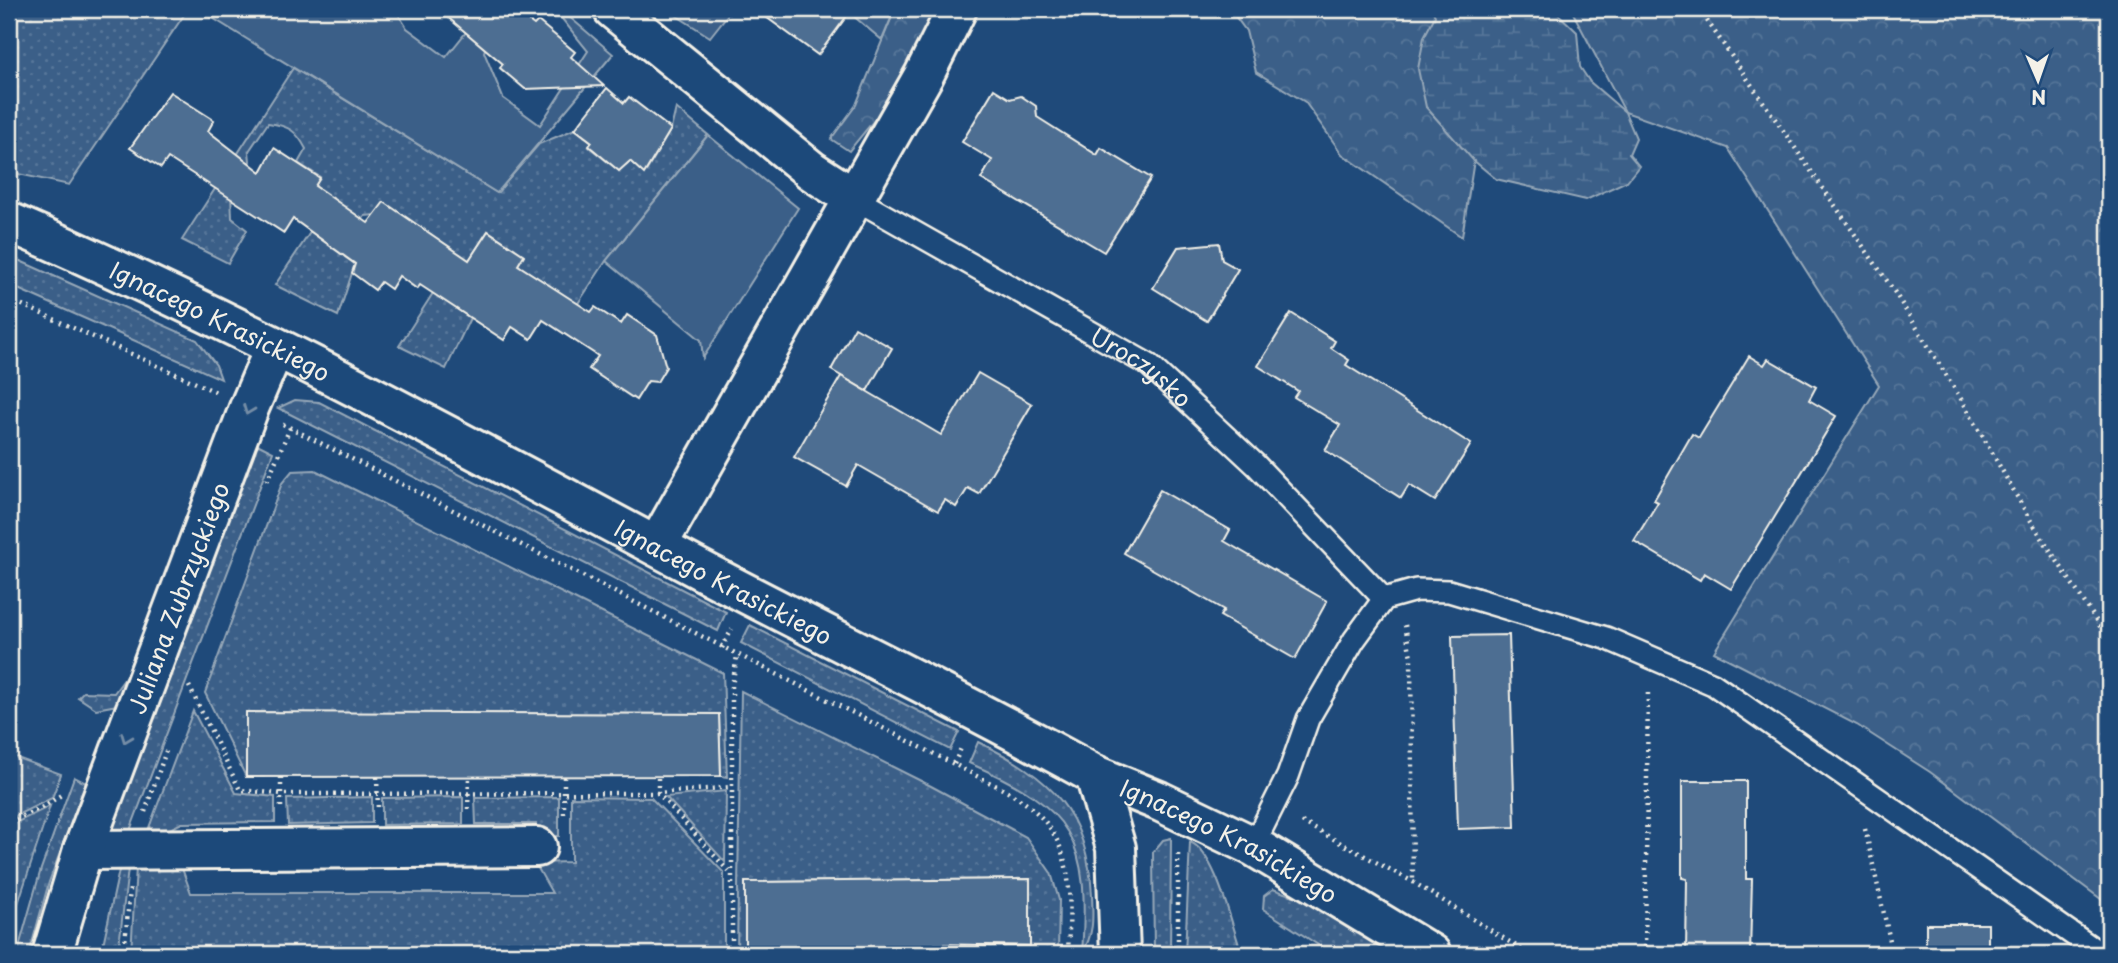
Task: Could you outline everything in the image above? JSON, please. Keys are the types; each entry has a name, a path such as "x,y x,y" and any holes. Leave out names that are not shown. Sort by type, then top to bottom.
{"street":[{"name":"Uroczysko","path":"613,9 812,171 852,197"},
{"path":"657,546 852,197 924,75 957,9"},
{"name":"Ignacego Krasickiego","path":"9,222 117,268 275,347 980,710 1095,775 1159,801 1253,846 1431,954"},
{"name":"Juliana Zubrzyckiego","path":"52,954 83,850 249,408 275,347"},
{"path":"1095,775 1116,848 1120,954"},
{"path":"83,850 132,847 281,850 537,847"}],"lane":[{"name":"Uroczysko","path":"852,197 1149,365 1256,465 1384,599"},
{"path":"1253,846 1288,776 1308,719 1354,640 1384,599 1416,590 1449,590 1606,638 1713,684 2101,954"}],"path":[{"path":"1699,9 1892,288 1966,407 2031,521 2109,640"},
{"path":"9,299 249,408 954,764 1028,805 1055,831 1067,863 1070,908 1068,954"},
{"path":"732,954 732,685 737,656"},
{"path":"1646,954 1648,656"},
{"path":"1411,657 1413,882"},
{"path":"184,698 189,686 240,790 282,794 658,793 732,787"},
{"path":"954,764 963,746"},
{"path":"124,954 132,847 167,748"},
{"path":"377,776 377,793"},
{"path":"281,777 282,794"},
{"path":"469,777 469,793"},
{"path":"564,777 565,792"},
{"path":"657,778 658,793 732,874"},
{"path":"1854,782 1893,954"},
{"path":"9,822 44,807 64,793"},
{"path":"1302,821 1413,882 1529,954"},
{"path":"1178,845 1178,954"},
{"path":"877,947 878,954"},
{"path":"972,947 972,954"}],"green space":[{"path":"9,9 188,9 69,185 9,172"},
{"path":"198,9 395,9 407,28 446,57 466,32 472,9 499,9 484,52 503,98 540,125 588,51 554,9 560,9 613,54 497,193"},
{"path":"666,9 732,9 710,37"},
{"path":"845,9 895,9 882,40"},
{"path":"895,9 939,9 880,113 849,151 831,139 856,105"},
{"path":"1230,9 1432,9 1436,16 1424,37 1426,107 1474,160 1462,237 1342,154 1305,102 1256,72 1246,31"},
{"path":"1432,9 1553,9 1577,32 1580,67 1590,82 1625,112 1636,138 1629,154 1639,166 1627,181 1586,200 1496,179 1473,160 1426,107 1418,69 1424,37 1435,16"},
{"path":"1571,9 2109,9 2109,905 1930,772 1857,725 1714,652 1879,385 1728,148 1625,112"},
{"path":"293,68 497,193 539,144 575,129 592,142 589,147 619,171 630,161 641,171 647,170 671,129 676,108 708,135 606,261 563,326 535,290 541,280 518,265 524,255 488,231 470,259 456,308 470,318 446,369 399,346 453,262 384,203 375,215 365,216 354,232 345,257 355,264 338,316 275,285 333,198 315,186 320,177 298,163 306,149 299,137 287,128 268,123 249,151 250,161 231,193 232,218 247,230 228,263 182,240"},
{"path":"708,135 798,208 703,358 701,340 606,261"},
{"path":"9,256 197,340 216,365 221,379 9,285"},
{"path":"295,400 319,402 726,612 718,631 278,408"},
{"path":"259,445 273,452 123,849 112,832 112,820 254,447"},
{"path":"212,450 220,452 117,705 96,709 78,697 83,692 114,693 128,674"},
{"path":"315,470 723,673 727,777 721,776 719,714 246,713 246,777 205,693 282,483 292,471"},
{"path":"750,625 959,732 950,750 741,643"},
{"path":"741,691 1026,837 1051,873 1059,900 1058,954 978,954 978,946 1030,946 1029,879 745,882 745,948 774,948 774,954 737,954"},
{"path":"193,711 236,793 275,797 275,822 182,823 144,841"},
{"path":"978,742 1004,755 1045,784 1061,801 1073,820 1083,841 1092,896 1091,933 1082,953 1082,882 1077,855 1068,832 1053,813 1032,796 969,763"},
{"path":"9,755 61,774 52,798 9,819"},
{"path":"74,777 86,783 49,882 29,954 17,954 41,869"},
{"path":"726,791 725,862 666,797"},
{"path":"372,797 372,823 288,825 287,799"},
{"path":"463,797 463,824 382,825 382,798"},
{"path":"559,797 559,836 536,836 536,824 476,824 475,798"},
{"path":"571,797 651,798 724,873 724,954 131,954 136,867 180,863 191,893 552,893 535,863 571,862"},
{"path":"50,806 9,931 9,826"},
{"path":"1171,838 1170,954 1154,954 1153,852 1163,840"},
{"path":"1190,842 1208,860 1215,875 1242,954 1185,954"},
{"path":"129,860 118,954 101,954 121,861"},
{"path":"1273,889 1302,899 1393,954 1332,954 1263,909 1264,896"},
{"path":"965,946 965,954 884,954 884,947"},
{"path":"871,947 871,954 790,954 790,948"}],"building":[{"path":"438,9 513,9 534,25 538,21 575,52 571,57 604,86 525,89 500,68 503,64"},
{"path":"755,9 852,9 818,55"},
{"path":"607,88 624,103 629,97 671,129 644,174 630,161 619,171 589,146 592,142 575,129"},
{"path":"994,89 1010,99 1021,96 1036,106 1037,117 1097,155 1101,148 1151,178 1104,252 981,179 992,160 962,142"},
{"path":"170,92 214,120 208,131 261,172 274,148 320,178 315,186 368,223 384,202 469,260 488,231 524,255 518,265 591,312 595,307 621,324 627,315 657,335 666,367 657,382 648,381 636,400 589,369 598,356 543,320 531,339 512,327 504,340 420,285 417,289 399,276 391,289 381,282 375,290 352,273 355,264 293,219 284,233 168,158 161,168 130,148"},
{"path":"1219,243 1222,260 1238,269 1207,321 1153,288 1178,247"},
{"path":"1291,313 1335,341 1331,348 1349,360 1346,365 1471,444 1435,501 1409,485 1401,498 1325,450 1340,425 1294,397 1298,391 1258,366"},
{"path":"855,327 892,348 867,391 831,370"},
{"path":"1749,356 1764,365 1768,359 1816,387 1809,400 1836,416 1731,589 1704,573 1700,580 1634,541 1658,502 1654,500 1692,434 1699,438"},
{"path":"978,373 1032,404 979,494 968,488 956,507 945,500 938,511 858,465 846,486 794,457 841,376 941,435"},
{"path":"1160,490 1230,530 1224,541 1327,601 1295,659 1220,616 1224,610 1124,553"},
{"path":"1509,635 1515,827 1458,829 1452,636"},
{"path":"246,712 719,714 721,776 246,777"},
{"path":"1682,781 1746,781 1746,879 1752,879 1750,954 1686,954 1687,879 1682,878"},
{"path":"1030,879 1030,946 935,944 935,947 745,949 745,882"},
{"path":"1926,924 1988,924 1988,954 1926,954"}]}
